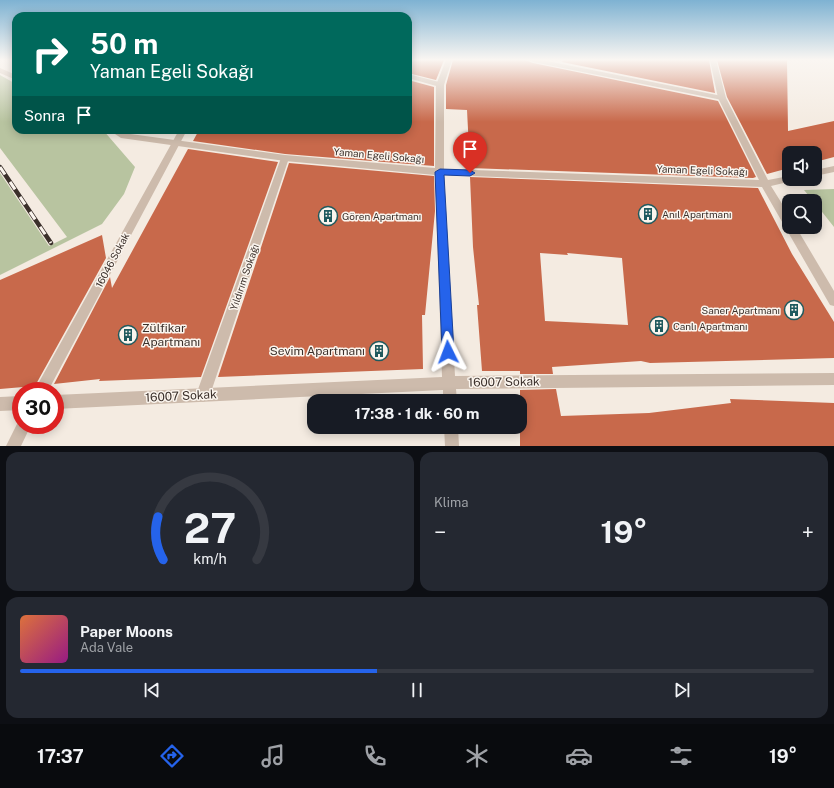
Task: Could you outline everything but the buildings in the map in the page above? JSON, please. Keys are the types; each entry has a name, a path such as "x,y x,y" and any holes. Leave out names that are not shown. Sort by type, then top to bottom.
{"street":[{"path":"425,81 440,85"},
{"path":"442,81 440,85 440,172 450,394"},
{"path":"637,81 722,98"},
{"path":"718,81 722,98 765,184 782,212"},
{"name":"Yaman Egeli Sokağı","path":"121,134 285,158 440,172 765,184 782,180"},
{"name":"16046 Sokak","path":"46,382 181,134"},
{"name":"Yıldırım Sokağı","path":"203,395 285,158"},
{"path":"822,172 834,169"},
{"path":"795,234 834,301"},
{"name":"16007 Sokak","path":"64,402 449,382 834,379"},
{"path":"0,404 12,403"},
{"path":"13,446 19,434"},
{"path":"451,434 452,446"}],"green space":[{"path":"0,81 10,81 12,82 12,134 106,134 135,167 124,194 102,224 0,275 0,173 49,246 67,237 0,148"},
{"path":"834,189 834,227 822,212 822,194 807,194 804,190"}],"railway":[{"path":"0,167 51,243"}],"place":[{"name":"Anıl Apartmanı","path":"648,214"},
{"name":"Gören Apartmanı","path":"328,216"},
{"name":"Saner Apartmanı","path":"794,310"},
{"name":"Canlı Apartmanı","path":"659,326"},
{"name":"Zülfikar Apartmanı","path":"128,335"},
{"name":"Sevim Apartmanı","path":"379,351"}],"route":[{"path":"448,352 440,172 470,173"}]}
